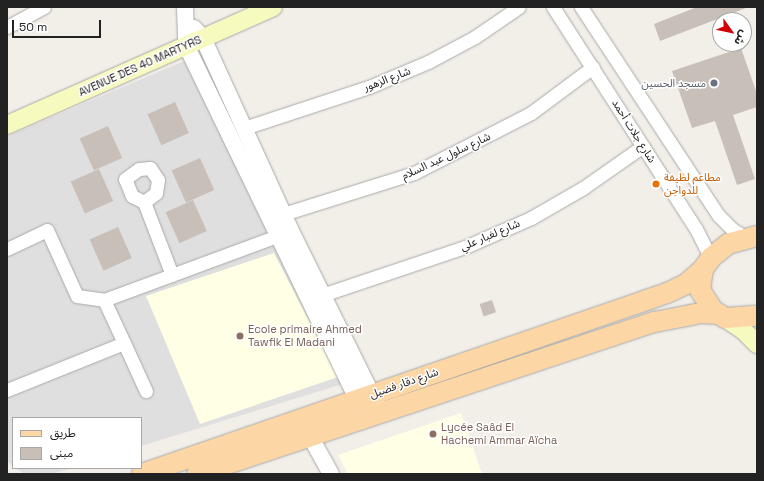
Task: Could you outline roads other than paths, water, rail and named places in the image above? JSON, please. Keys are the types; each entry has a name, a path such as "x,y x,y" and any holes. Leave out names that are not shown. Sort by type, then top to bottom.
{"main road":[{"name":"AVENUE DES 40 MARTYRS","path":"7,125 274,7"},
{"name":"شارع دقار فضيل","path":"142,474 667,293 686,284 728,244 751,236"},
{"path":"707,264 700,290 705,301 722,316 743,330 757,344"},
{"name":"شارع دقار فضيل","path":"197,474 656,322 682,316 757,316"}],"street":[{"path":"7,27 44,7"},
{"name":"شارع الزهور","path":"244,128 370,86 428,62 474,37 519,7"},
{"name":"شارع جلات أحمد","path":"553,7 594,67 696,229 707,264"},
{"name":"شارع جلات أحمد","path":"581,7 714,210 733,230 751,236"},
{"path":"186,14 203,38 283,214 284,233 322,295 374,416"},
{"path":"186,14 186,45 284,233 365,396"},
{"name":"شارع سلول عبد السلام","path":"283,214 414,173 531,113 594,67"},
{"name":"شارع لغبار علي","path":"322,295 464,247 531,218 583,188 643,146"},
{"path":"144,202 172,275"},
{"path":"7,250 47,230 77,296 104,300 284,233"},
{"path":"104,300 146,391"},
{"path":"7,390 124,343"},
{"path":"310,436 331,474"}],"place":[{"name":"مسجد الحسين","path":"714,83"},
{"name":"مطاعم لطيفة للدواجن","path":"656,184"},
{"name":"Ecole primaire Ahmed Tawfik El Madani","path":"240,336"},
{"name":"Lycée Saâd El Hachemi Ammar Aïcha","path":"433,434"}]}
